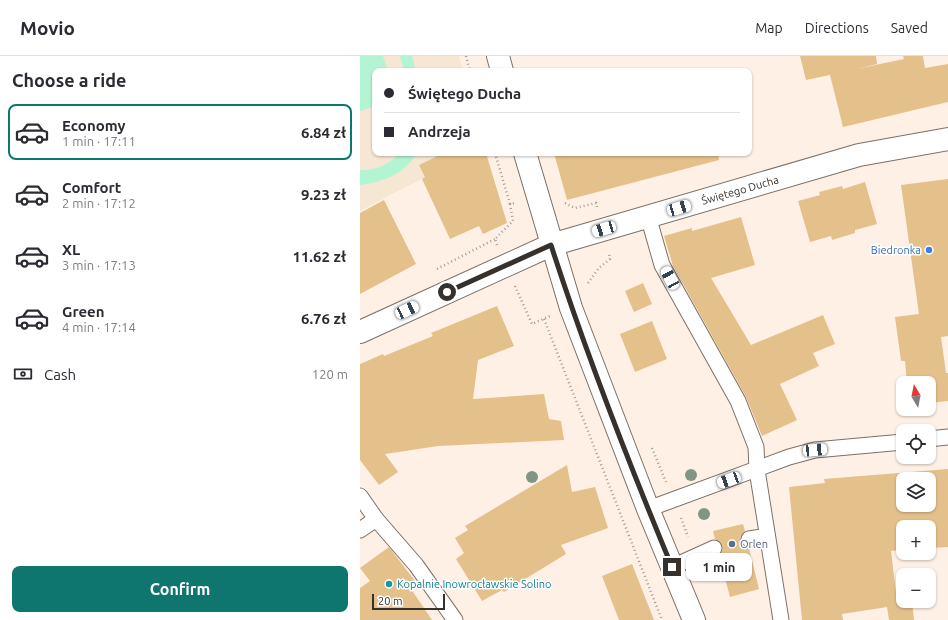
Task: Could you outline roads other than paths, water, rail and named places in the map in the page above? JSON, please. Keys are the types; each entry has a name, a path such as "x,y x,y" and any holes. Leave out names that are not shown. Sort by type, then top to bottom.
{"street":[{"path":"498,56 501,68"},
{"name":"Świętego Ducha","path":"360,332 551,245 859,155 948,140"},
{"path":"526,156 551,245 571,308 648,509 694,620"}],"lane":[{"path":"648,216 662,265 738,401 756,447 757,470 781,620"},
{"path":"936,438 948,437"},
{"path":"648,509 789,457 815,450 896,443"},
{"path":"360,496 376,519 416,565 455,620"},
{"path":"360,530 376,519"},
{"path":"749,539 767,536"},
{"path":"672,567 714,548"}],"place":[{"name":"Biedronka","path":"929,250"},
{"name":"Orlen","path":"732,544"},
{"name":"Kopalnie Inowrocławskie Solino","path":"389,584"}]}
